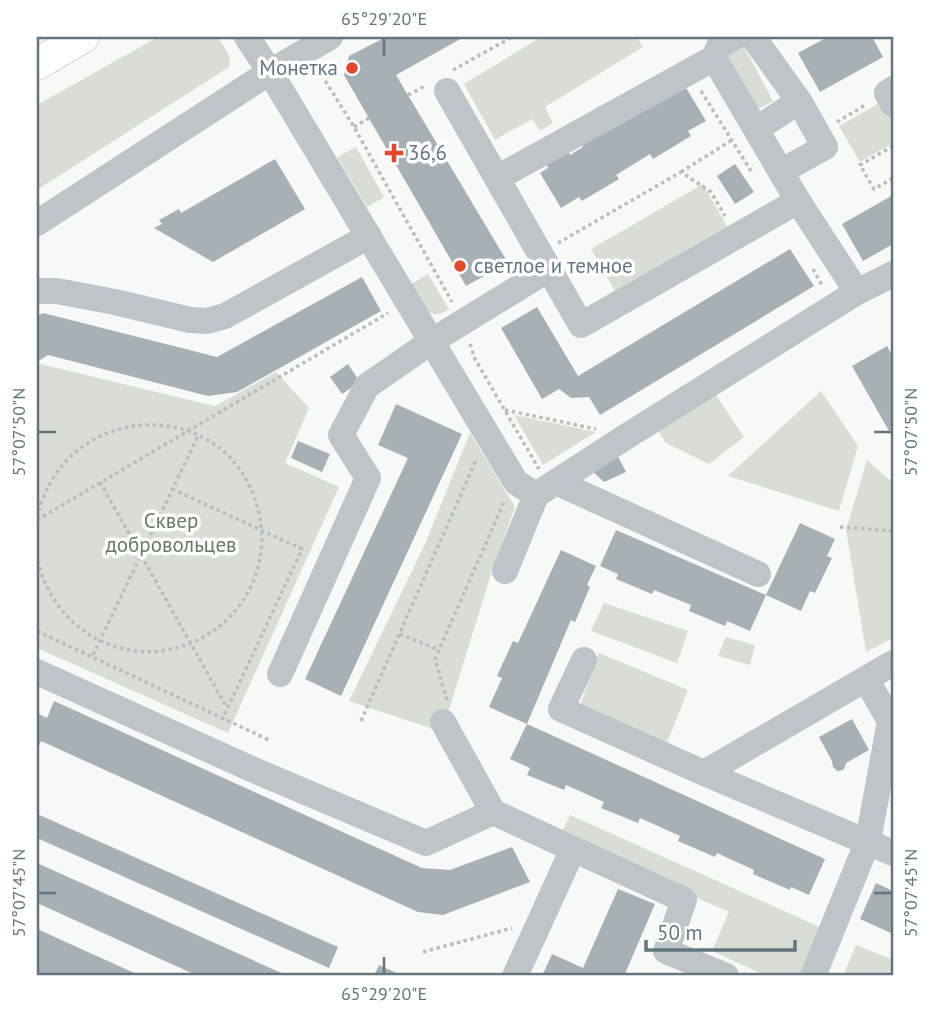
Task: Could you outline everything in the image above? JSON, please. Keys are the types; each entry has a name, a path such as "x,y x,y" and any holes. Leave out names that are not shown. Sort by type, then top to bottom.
{"main road":[{"path":"37,64 83,37"}],"lane":[{"path":"247,37 517,483 547,487 758,574"},
{"path":"37,223 270,72 330,37"},
{"path":"497,178 714,58 719,46 735,37"},
{"path":"753,37 799,101 825,147 782,171"},
{"path":"714,58 798,201 857,292"},
{"path":"440,83 581,325 798,201"},
{"path":"757,129 799,101"},
{"path":"37,291 57,291 190,320 207,321 225,316 369,236"},
{"path":"280,674 368,478 341,435 367,386 463,322 545,261"},
{"path":"505,571 547,487 857,292 890,282"},
{"path":"584,660 561,709 893,853"},
{"path":"704,773 893,663"},
{"path":"37,672 256,771 426,843 493,812"},
{"path":"813,976 868,841 890,720 866,679"},
{"path":"446,715 493,812 684,900 666,951 726,976"},
{"path":"515,976 573,849"}],"path":[{"path":"408,95 440,83 512,37"},
{"path":"313,62 354,127 463,322 475,359 547,487"},
{"path":"817,133 891,95"},
{"path":"354,127 369,118"},
{"path":"545,261 732,140"},
{"path":"893,146 860,165 874,189 893,178"},
{"path":"681,172 711,192 736,236"},
{"path":"37,519 408,301"},
{"path":"505,410 627,436"},
{"path":"37,519 43,497 54,475 69,457 88,442 133,426 158,425 198,436 223,453 240,470 256,502 262,531 256,574 246,596 232,615 203,637 169,649 145,651 121,648 78,627 54,601 43,579 37,558"},
{"path":"361,721 487,434"},
{"path":"92,656 198,436"},
{"path":"446,715 435,659 514,479"},
{"path":"100,482 228,708"},
{"path":"172,489 302,549 223,718"},
{"path":"840,527 893,531"},
{"path":"37,631 269,740"},
{"path":"400,634 439,650"},
{"path":"422,952 541,920"}],"green space":[{"path":"158,37 218,37 230,57 229,67 37,190 37,105"},
{"path":"541,37 637,37 643,47 545,107 553,123 540,131 532,119 495,140 464,84"},
{"path":"740,45 744,47 773,101 760,108 751,107 721,57"},
{"path":"885,100 893,114 893,143 860,162 839,126"},
{"path":"356,147 384,197 367,207 337,157"},
{"path":"703,184 727,226 615,291 591,249"},
{"path":"428,274 449,309 438,314 425,308 411,284"},
{"name":"Сквер добровольцев","path":"40,364 215,406 276,372 309,408 285,463 339,487 228,733 37,648 37,366"},
{"path":"821,391 858,446 839,511 728,476"},
{"path":"716,395 744,437 709,464 666,443 657,429"},
{"path":"514,415 596,432 543,465"},
{"path":"470,433 515,507 492,571 442,732 349,701 425,544"},
{"path":"867,460 893,483 893,638 866,652 846,530"},
{"path":"604,603 688,631 677,663 591,631"},
{"path":"726,637 755,645 750,665 718,656"},
{"path":"599,653 688,690 666,745 579,708"},
{"path":"570,815 822,928 800,976 767,976 712,951 729,912 560,836"},
{"path":"856,945 893,960 893,976 843,976"}],"building":[{"path":"386,37 464,37 396,75 508,263 466,286 344,75 349,56"},
{"path":"822,37 872,37 883,57 820,92 798,53 824,39"},
{"path":"685,86 706,121 688,131 691,136 653,159 650,154 616,175 619,179 582,201 579,197 561,208 540,173 548,168 546,164 568,151 570,155 600,132 602,135"},
{"path":"275,159 305,209 213,262 154,228 162,224 159,220 179,209 181,213"},
{"path":"735,164 754,192 735,204 717,176"},
{"path":"893,195 893,244 863,261 842,224"},
{"path":"790,249 814,286 600,415 589,397 571,398 559,389 542,399 501,328 537,307 578,376"},
{"path":"362,277 381,311 237,392 208,396 48,355 37,362 37,316 43,313 217,357"},
{"path":"887,346 893,357 893,438 852,366"},
{"path":"348,364 360,382 342,394 330,377"},
{"path":"396,404 462,434 341,696 305,679 408,458 378,445"},
{"path":"298,441 330,454 322,472 291,458"},
{"path":"615,451 626,472 604,482 588,467"},
{"path":"800,523 835,539 827,556 832,558 815,593 810,591 801,611 766,595"},
{"path":"616,530 766,595 750,631 727,621 725,626 689,611 691,605 654,590 652,594 616,579 618,574 600,566"},
{"path":"561,550 596,566 575,622 571,620 527,724 489,707 502,678 497,676 513,641 518,643"},
{"path":"54,701 422,868 450,870 512,847 530,882 443,915 418,912 41,741 37,751 37,713 47,718"},
{"path":"852,719 869,750 846,763 843,770 837,771 819,737"},
{"path":"527,724 825,859 809,895 753,874 754,870 717,853 715,857 678,841 680,836 640,818 638,823 601,808 604,802 566,785 564,790 527,775 530,768 510,759"},
{"path":"37,814 338,947 329,968 37,838"},
{"path":"37,863 288,976 198,976 37,903"},
{"path":"876,883 893,891 893,934 860,919"},
{"path":"618,889 655,904 624,976 542,976 552,954 583,968"},
{"path":"37,929 141,976 46,976 37,972"},
{"path":"379,965 403,976 374,976"}],"place":[{"name":"Монетка","path":"352,68"},
{"name":"36,6","path":"394,153"},
{"name":"светлое и темное","path":"460,266"}]}
